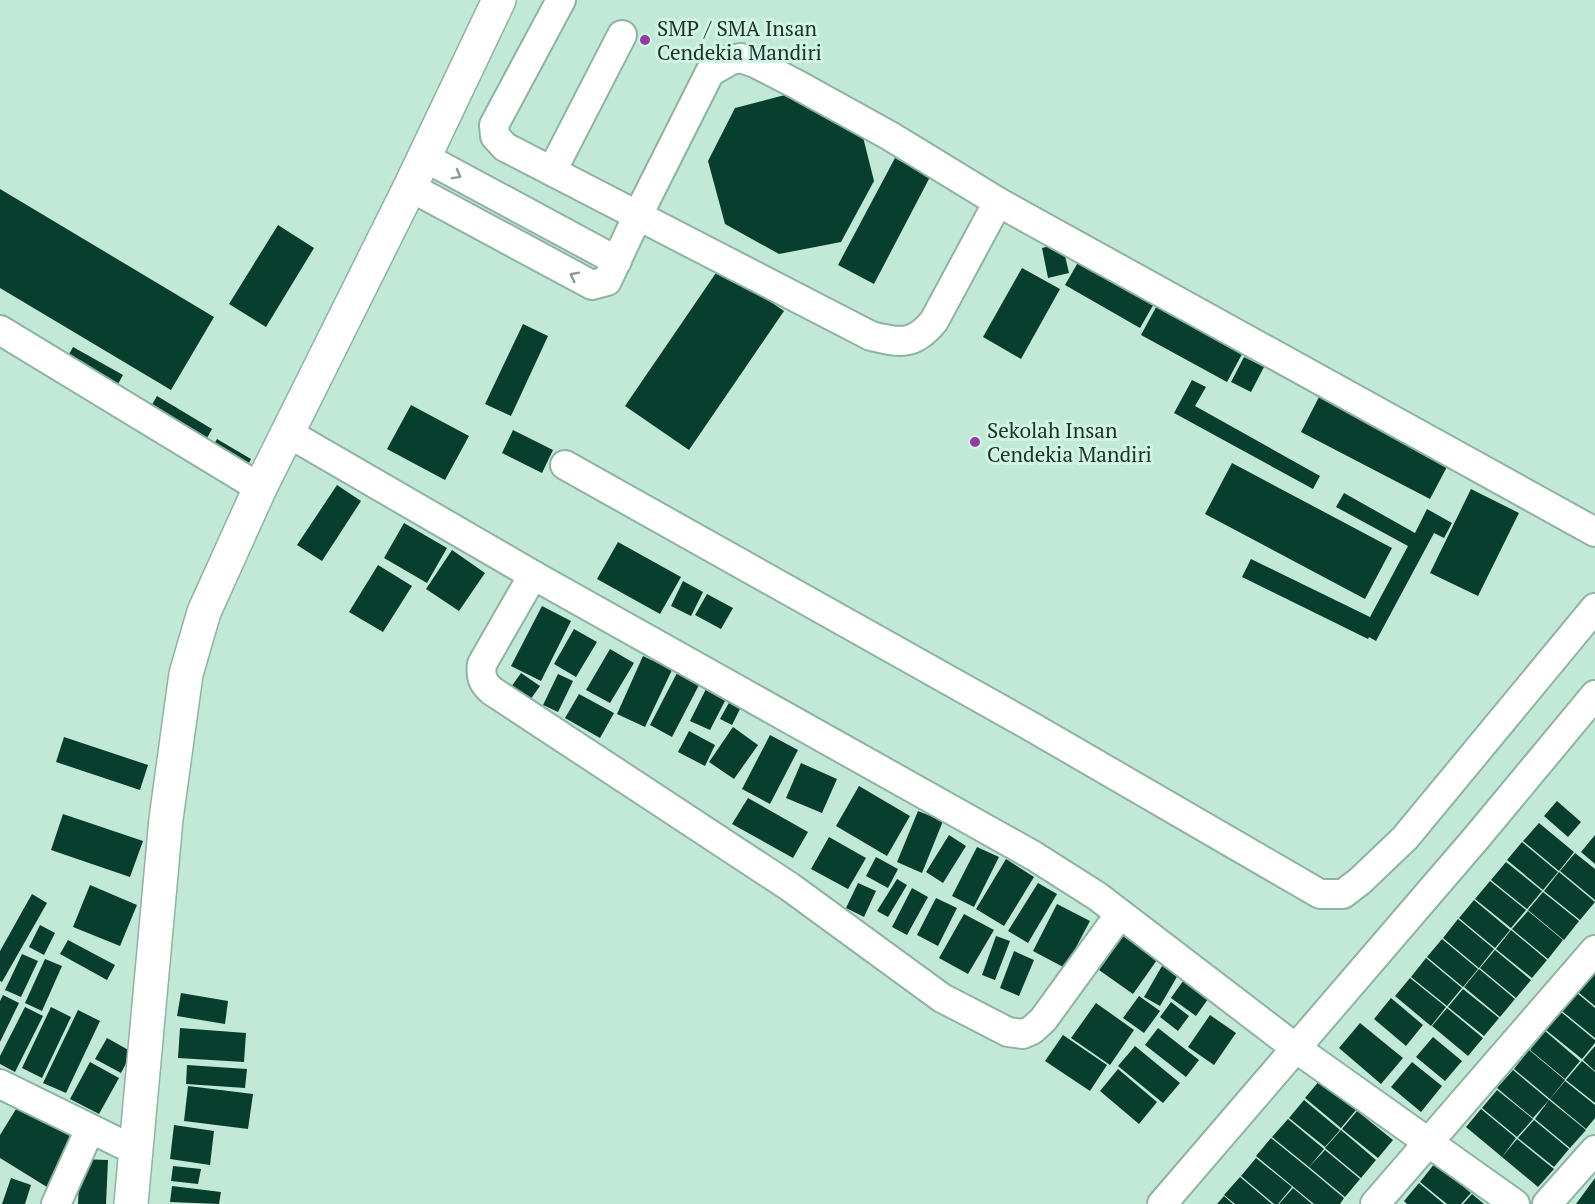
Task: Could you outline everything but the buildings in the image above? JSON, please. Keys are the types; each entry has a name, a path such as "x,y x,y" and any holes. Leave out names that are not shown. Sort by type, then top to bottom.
{"main road":[{"path":"130,1204 166,819 186,674 204,612 260,488 410,187 499,0"}],"street":[{"path":"561,0 494,125 495,136 505,147 870,336 892,342 908,341 923,334 934,321 998,202"},
{"path":"552,171 622,35"},
{"path":"410,187 592,285 607,281 710,72 731,60 741,58 796,84 879,130 998,202 1595,532"},
{"path":"424,157 617,261"},
{"path":"0,330 260,488"},
{"path":"288,433 532,575 1034,856 1097,896 1297,1049 1515,1204"},
{"path":"565,465 1032,727 1320,894 1343,894 1405,838 1595,608"},
{"path":"532,575 482,664 480,673 483,683 790,887 942,998 1008,1032 1023,1034 1032,1030 1042,1020 1120,914"},
{"path":"1162,1204 1478,836 1590,710"},
{"path":"1375,1204 1595,950"},
{"path":"0,1084 136,1151"},
{"path":"56,1204 90,1129"},
{"path":"1547,1204 1595,1150"}],"place":[{"name":"SMP / SMA Insan Cendekia Mandiri","path":"645,40"},
{"name":"Sekolah Insan Cendekia Mandiri","path":"975,442"}]}
